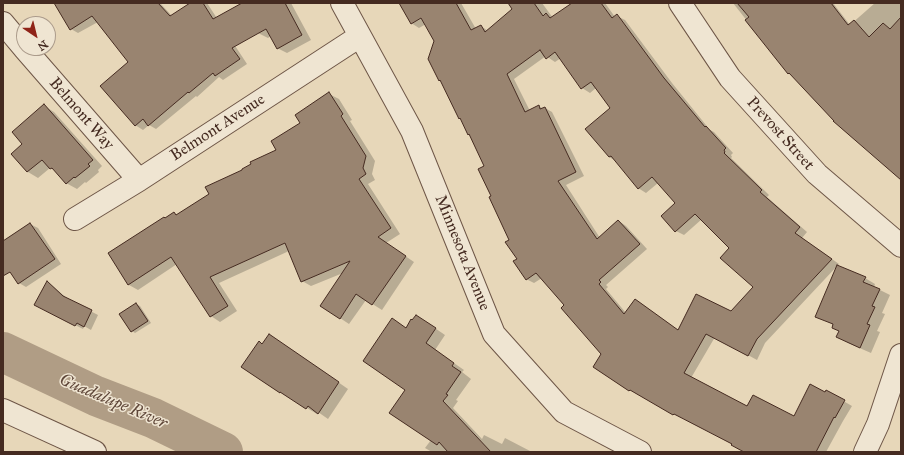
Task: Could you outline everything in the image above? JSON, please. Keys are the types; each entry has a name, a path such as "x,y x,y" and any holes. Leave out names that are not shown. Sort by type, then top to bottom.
{"street":[{"name":"Minnesota Avenue","path":"342,3 412,131 494,334 564,412 640,452"},
{"name":"Prevost Street","path":"680,3 730,78 817,174 901,246"},
{"name":"Belmont Way","path":"3,23 16,38"},
{"name":"Belmont Avenue","path":"76,219 139,180 360,36"},
{"name":"Belmont Way","path":"31,56 139,180"},
{"path":"865,452 878,424 901,355"},
{"path":"3,410 96,452"}],"building":[{"path":"54,3 158,3 170,16 190,3 203,3 213,19 242,3 285,3 302,35 277,49 266,29 232,48 240,59 215,76 213,73 148,126 143,119 135,126 100,86 128,62 92,16 70,30"},
{"path":"399,3 456,3 471,30 481,25 485,32 512,9 508,3 534,3 543,16 546,13 550,18 572,3 601,3 612,18 617,14 664,78 705,127 706,126 726,148 724,153 762,190 760,192 800,227 795,233 832,259 757,339 748,356 706,334 684,373 747,406 753,395 794,416 810,384 845,400 835,418 834,417 816,452 744,452 731,445 732,444 674,414 673,415 630,390 629,391 593,367 601,354 561,308 564,305 536,273 526,280 513,261 517,259 505,242 509,240 478,169 484,166 469,134 468,135 460,118 459,119 428,59 434,41 421,18 411,24","holes":["540,50 546,59 555,52 581,89 591,82 610,108 585,129 609,157 611,156 638,189 652,177 675,203 661,216 675,232 695,214 729,248 720,258 753,287 731,311 696,294 678,330 635,299 624,314 599,284 601,282 599,280 640,244 618,220 597,239 558,181 576,172 545,107 540,109 539,105 525,112 507,74"]},
{"path":"737,3 831,3 848,25 854,20 869,37 883,23 890,29 901,17 901,180 833,121 789,73 788,74 745,20 749,17"},
{"path":"329,92 343,114 341,116 366,156 363,168 366,174 359,179 391,228 378,237 406,256 372,305 356,294 340,319 320,306 350,261 301,282 285,243 210,277 228,306 210,317 171,257 128,285 108,253 164,217 165,218 174,212 176,215 209,194 205,187 242,170 251,164 250,162 276,150 271,141 300,123 295,115"},
{"path":"44,104 93,160 88,164 90,166 66,184 52,168 50,169 42,160 27,172 11,154 22,144 12,132"},
{"path":"30,223 55,259 18,284 10,272 3,276 3,241"},
{"path":"837,265 866,277 863,282 880,289 872,306 875,307 867,324 870,325 860,348 836,337 839,331 832,328 833,324 815,317"},
{"path":"47,281 63,296 92,310 84,327 77,323 75,326 34,305"},
{"path":"136,303 148,321 131,332 119,314"},
{"path":"416,315 436,328 426,343 454,363 452,366 461,372 443,401 491,452 448,452 439,442 437,445 389,413 405,390 363,361 392,318 406,328 411,319 412,320"},
{"path":"269,334 339,382 318,414 308,406 306,409 241,367 259,341 262,344"}],"waterway":[{"name":"Guadalupe River","path":"3,352 96,396 153,418 223,452"}]}
